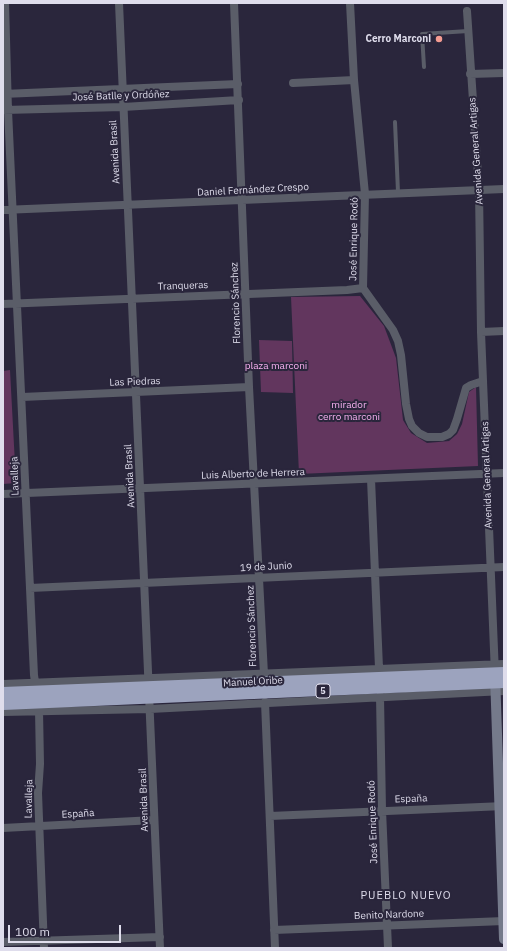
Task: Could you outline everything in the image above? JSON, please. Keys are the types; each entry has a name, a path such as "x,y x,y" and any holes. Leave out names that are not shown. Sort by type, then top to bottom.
{"highway":[{"name":"Manuel Oribe","path":"3,694 37,697 150,694 499,680"},
{"name":"Manuel Oribe","path":"3,704 37,697"}],"main road":[{"name":"Avenida General Artigas","path":"499,680 504,939"}],"street":[{"name":"Lavalleja","path":"5,3 5,110 12,210 30,588 37,697 40,764 38,793 44,944"},
{"name":"Avenida Brasil","path":"119,3 160,948"},
{"name":"Florencio Sánchez","path":"234,3 239,100 249,387 264,674"},
{"name":"José Enrique Rodó","path":"350,3 354,80 365,194 363,288 389,325 398,341 409,419 419,433 427,437 436,438 449,434 453,430 466,388 483,381"},
{"name":"Avenida General Artigas","path":"467,11 470,74 479,190 481,332 490,568 499,680"},
{"path":"470,74 504,73"},
{"path":"293,83 354,80"},
{"name":"José Batlle y Ordóñez","path":"5,94 238,84"},
{"name":"José Batlle y Ordóñez","path":"5,110 123,107 239,100"},
{"name":"Daniel Fernández Crespo","path":"3,210 398,192 504,189"},
{"name":"Tranqueras","path":"3,304 347,290 363,288"},
{"path":"481,332 504,331"},
{"name":"Las Piedras","path":"22,397 249,387"},
{"name":"Luis Alberto de Herrera","path":"3,494 140,487 254,484 504,473"},
{"path":"370,479 379,668"},
{"name":"19 de Junio","path":"30,588 504,567"},
{"name":"Manuel Oribe","path":"3,684 37,697 150,694 264,674 379,668 499,680 504,664"},
{"path":"3,712 37,697 150,694 265,702 380,696 499,680"},
{"name":"José Enrique Rodó","path":"380,696 382,810 388,948"},
{"path":"265,702 275,948"},
{"name":"España","path":"270,816 501,806"},
{"name":"España","path":"3,828 154,820"},
{"name":"Benito Nardone","path":"274,930 504,921"},
{"path":"3,942 44,944 160,937"}],"lane":[{"path":"424,67 422,34 468,31"},
{"path":"395,122 398,192"}],"green space":[{"name":"mirador cerro marconi","path":"360,296 384,326 396,358 403,420 411,433 427,443 449,441 457,434 462,424 469,392 476,387 478,466 299,474 291,297"},
{"name":"plaza marconi","path":"259,340 292,341 293,393 261,392"},
{"path":"10,370 16,483 3,484 3,371"}],"place":[{"name":"Cerro Marconi","path":"439,39"}],"district":[{"name":"PUEBLO NUEVO","path":"406,896"}]}
